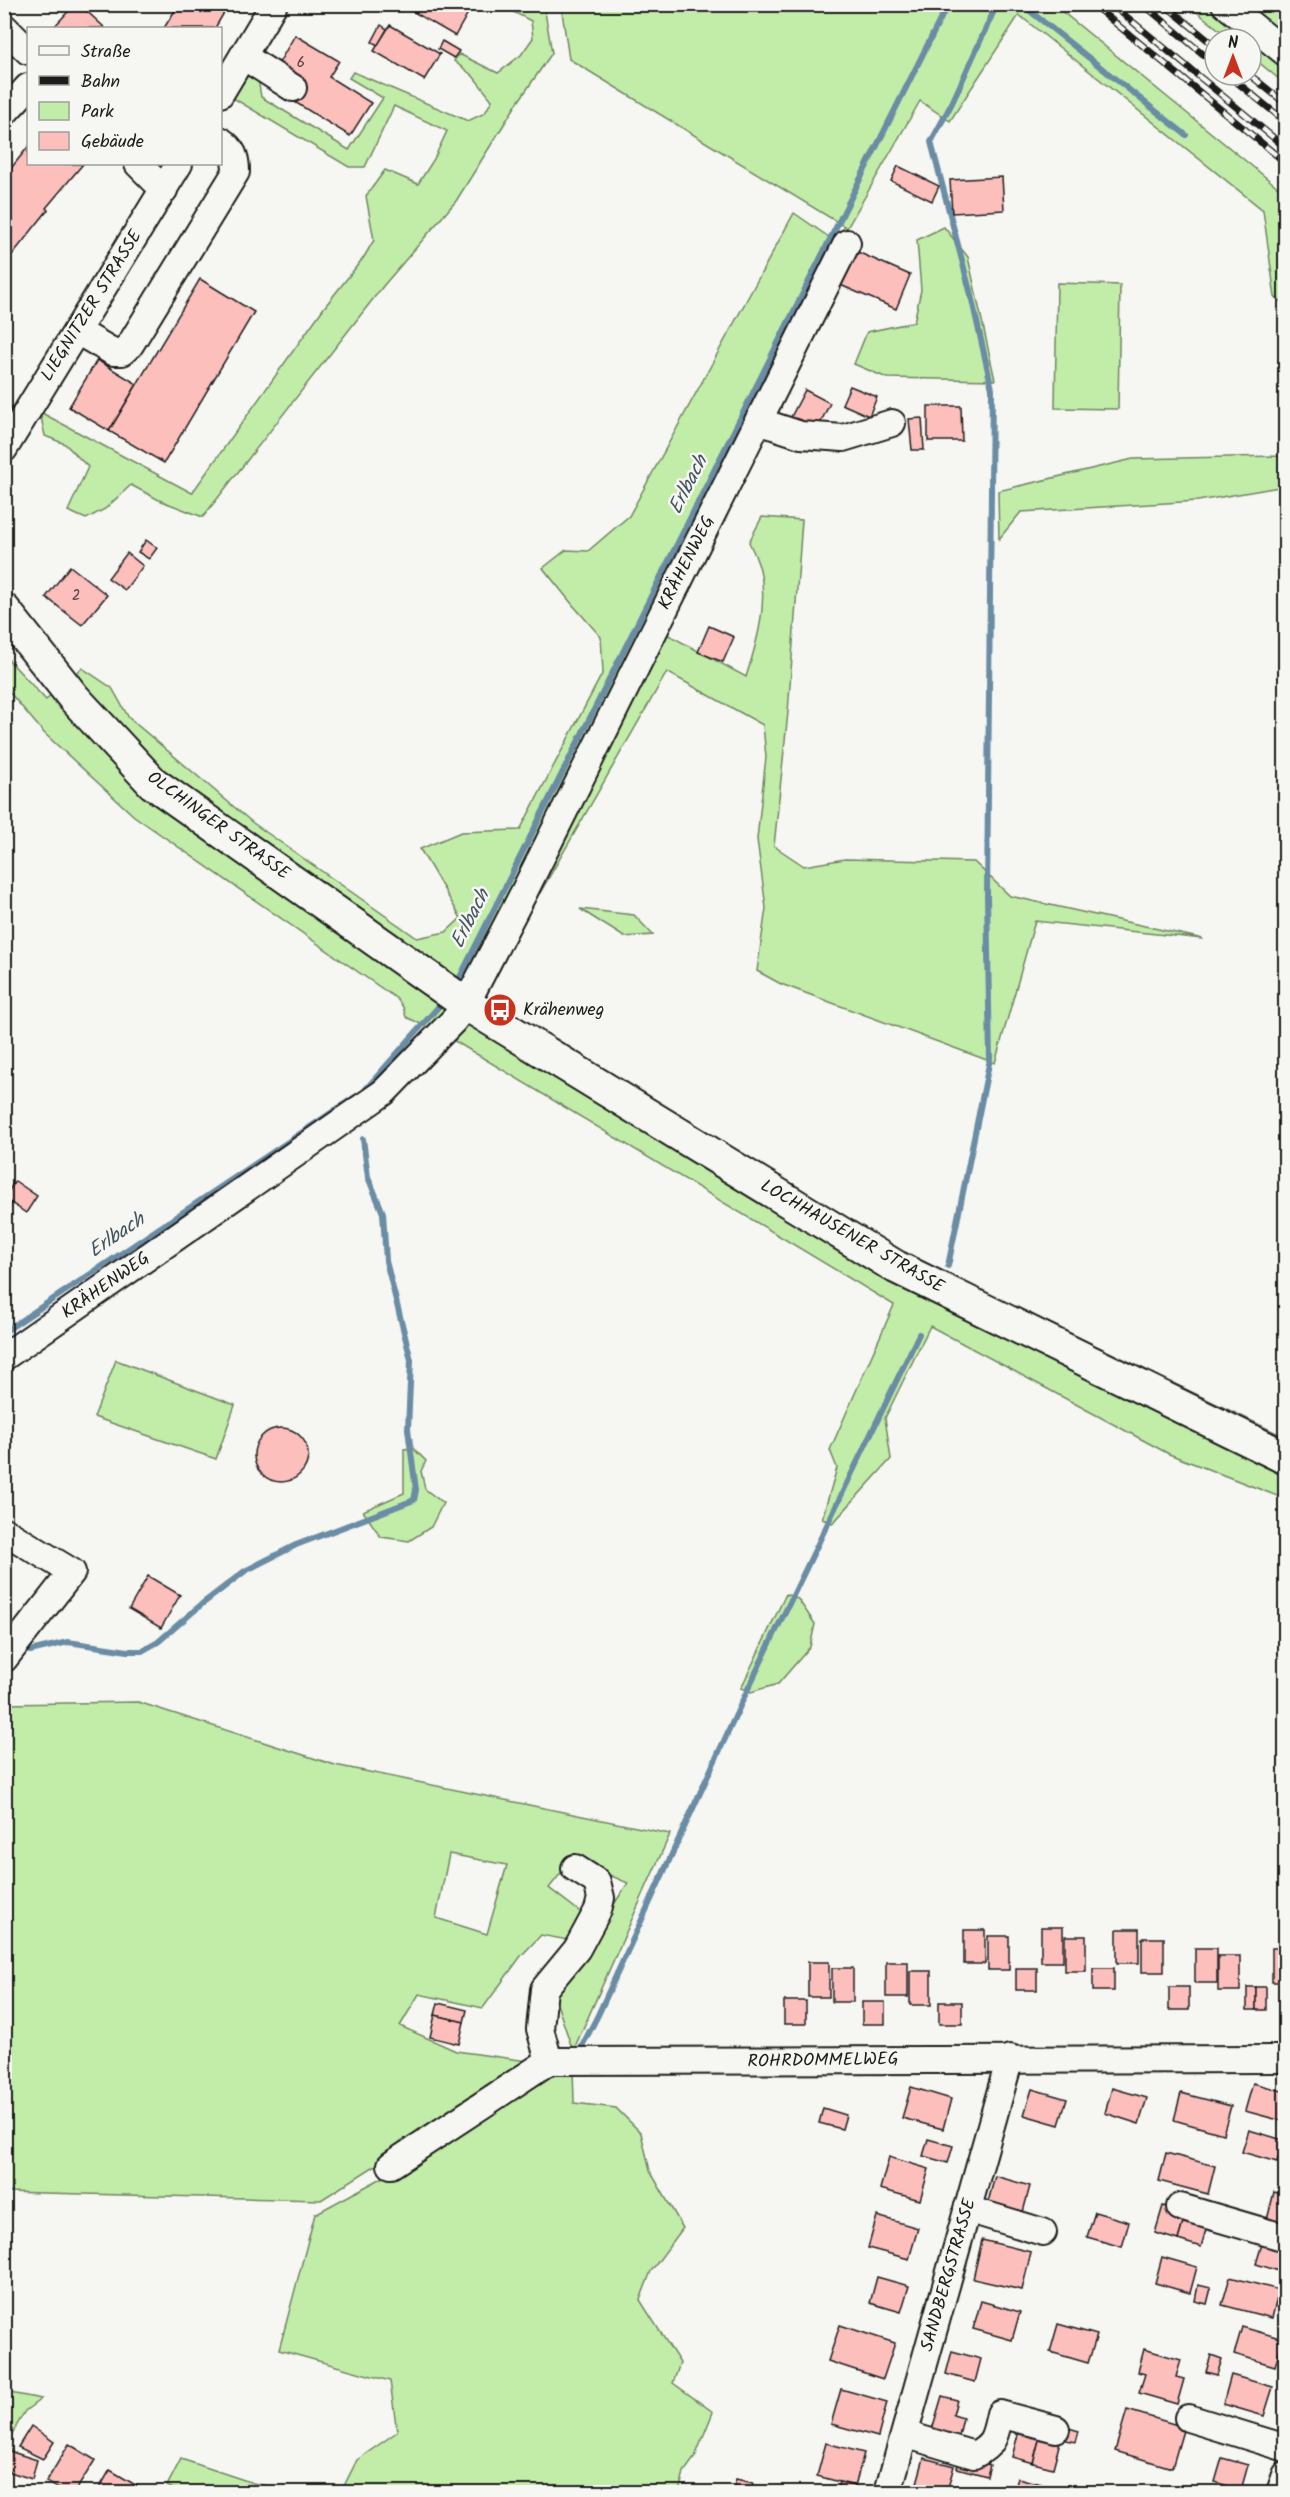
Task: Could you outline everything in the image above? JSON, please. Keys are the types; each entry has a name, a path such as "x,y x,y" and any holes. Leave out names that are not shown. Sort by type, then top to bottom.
{"main road":[{"name":"OLCHINGER STRASSE","path":"4,610 14,629 153,783 466,1004"},
{"name":"LOCHHAUSENER STRASSE","path":"466,1004 896,1267 1286,1458"}],"street":[{"path":"223,85 274,4"},
{"path":"1225,4 1286,53"},
{"path":"4,27 27,50"},
{"path":"243,56 293,88"},
{"path":"4,113 27,88"},
{"path":"77,331 113,351 122,352 130,345 236,172 236,156 229,145 222,141"},
{"path":"139,165 164,189"},
{"name":"LIEGNITZER STRASSE","path":"4,449 178,165"},
{"name":"KRÄHENWEG","path":"4,1357 384,1092 454,1020 466,1004 524,894 847,243"},
{"path":"758,421 801,435 843,438 892,423"},
{"path":"4,1532 72,1572 4,1659"},
{"path":"392,2165 549,2061 540,2029 544,1989 577,1949 598,1910 601,1898 597,1882 575,1868"},
{"name":"SANDBERGSTRASSE","path":"888,2493 1010,2058"},
{"name":"ROHRDOMMELWEG","path":"549,2061 1286,2059"},
{"path":"1180,2207 1286,2238"},
{"path":"967,2209 1043,2232"},
{"path":"911,2436 974,2455 988,2448 993,2440 1000,2414 1056,2429"},
{"path":"1188,2418 1286,2448"},
{"path":"1281,2493 1286,2475"}],"green space":[{"path":"540,4 544,6 552,53 516,105 456,201 384,285 203,517 159,500 131,485 105,509 86,519 68,511 88,467 65,444 45,436 40,412 192,493 323,309 364,257 374,240 366,196 385,170 418,184 434,159 447,131 394,106 365,167 349,167 228,95 244,65 257,72 261,97 349,150 383,98 349,78 353,72 468,121 485,113 492,100 473,76 454,61 459,54 498,73 521,55 533,38 531,21 500,5"},
{"path":"561,5 1054,5 1285,193 1285,304 1275,297 1263,210 1019,15 950,121 920,101 847,228 569,59"},
{"path":"1188,5 1218,5 1245,27 1216,27"},
{"path":"1237,5 1285,5 1285,44"},
{"path":"1263,41 1285,59 1285,84 1263,66"},
{"path":"794,213 839,244 650,625 746,677 757,637 763,596 760,569 749,542 762,517 802,520 788,712 774,846 804,866 845,859 974,862 1010,896 1203,939 1035,921 995,1063 781,984 757,971 766,908 757,839 766,757 763,725 667,672 540,893 523,894 485,992 491,1003 906,1254 1285,1437 1285,1499 1169,1454 930,1326 885,1418 891,1459 833,1523 822,1519 837,1468 830,1450 894,1305 448,1037 406,1017 397,999 134,816 44,733 5,687 4,655 46,700 82,668 112,688 129,718 253,823 417,938 446,932 461,918 420,849 461,832 520,830 603,672 601,637 543,568 566,550 588,551 629,516"},
{"path":"944,227 968,257 995,380 887,378 854,364 867,332 914,322 921,290 917,240"},
{"path":"1057,283 1120,285 1118,409 1055,408"},
{"path":"1285,456 1285,486 1198,501 1021,512 999,539 998,491 1133,459"},
{"path":"580,909 634,915 653,935 624,937"},
{"path":"116,1360 235,1405 216,1459 94,1417"},
{"path":"413,1448 426,1461 421,1471 425,1489 443,1503 431,1527 409,1541 381,1537 363,1511 404,1493 404,1449"},
{"path":"786,1594 798,1599 815,1624 810,1647 778,1684 751,1692 741,1688"},
{"path":"138,1702 335,1765 670,1834 573,2051 554,1995 628,1883 572,1859 549,1888 584,1915 573,1941 541,1935 521,1956 483,2008 419,1994 400,2026 456,2051 534,2062 515,2077 321,2200 5,2192 5,1704","holes":["449,1854 507,1865 487,1934 436,1918"]},
{"path":"573,2068 574,2103 616,2108 641,2133 650,2171 683,2228 651,2271 640,2300 680,2363 673,2383 713,2412 695,2457 684,2472 679,2492 341,2492 357,2460 397,2432 390,2381 279,2350 315,2214 404,2166 530,2078"},
{"path":"5,2392 41,2399 25,2411 5,2446"},
{"path":"181,2459 253,2483 295,2492 179,2492 167,2486"}],"building":[{"path":"75,4 79,4 104,27 54,27"},
{"path":"179,4 225,4 228,6 216,27 165,27"},
{"path":"400,4 473,4 455,36"},
{"path":"381,25 387,29 378,45 372,42"},
{"path":"390,25 440,54 424,80 374,51"},
{"path":"295,35 339,61 329,77 371,103 350,136 293,101 304,84 276,68"},
{"path":"442,41 459,51 454,58 438,49"},
{"path":"27,148 27,165 82,165 46,208 48,210 4,265 4,177"},
{"path":"898,166 939,186 932,201 891,181"},
{"path":"1002,177 1004,210 952,213 950,180"},
{"path":"853,250 910,275 896,309 838,284"},
{"path":"200,279 254,312 164,463 109,431"},
{"path":"97,360 137,384 109,431 69,407"},
{"path":"850,386 877,397 869,416 842,404"},
{"path":"805,390 830,403 817,430 791,417"},
{"path":"928,406 961,406 962,441 928,441"},
{"path":"922,418 924,450 912,450 909,419"},
{"path":"146,540 157,548 149,559 138,552"},
{"path":"127,553 143,566 125,590 108,578"},
{"path":"70,566 107,595 82,625 46,597"},
{"path":"709,626 734,637 723,662 698,652"},
{"path":"15,1181 37,1196 26,1213 4,1198"},
{"path":"276,1428 286,1428 296,1432 304,1440 308,1455 304,1470 296,1478 286,1482 276,1482 266,1478 258,1470 254,1460 254,1450 258,1440 266,1432"},
{"path":"148,1576 180,1595 161,1628 129,1609"},
{"path":"1041,1927 1063,1927 1063,1962 1041,1962"},
{"path":"1117,1929 1139,1929 1139,1963 1117,1963"},
{"path":"964,1930 985,1930 985,1964 964,1964"},
{"path":"988,1936 1009,1936 1009,1970 988,1970"},
{"path":"1065,1936 1086,1936 1086,1971 1065,1971"},
{"path":"1142,1938 1164,1938 1164,1972 1142,1972"},
{"path":"1195,1948 1217,1948 1217,1983 1195,1983"},
{"path":"1272,1948 1286,1948 1286,1982 1272,1982"},
{"path":"1218,1956 1240,1956 1240,1991 1218,1991"},
{"path":"808,1962 829,1962 829,1997 808,1997"},
{"path":"886,1962 908,1962 908,1997 886,1997"},
{"path":"832,1968 853,1968 853,2002 832,2002"},
{"path":"1016,1968 1037,1968 1037,1990 1016,1990"},
{"path":"1093,1968 1114,1968 1114,1991 1093,1991"},
{"path":"910,1971 931,1971 931,2005 910,2005"},
{"path":"1169,1987 1189,1987 1189,2010 1169,2010"},
{"path":"1247,1987 1256,1987 1256,2010 1247,2010"},
{"path":"1256,1987 1266,1987 1266,2010 1256,2010"},
{"path":"784,2001 806,2001 806,2024 784,2024"},
{"path":"862,2002 885,2002 885,2024 862,2024"},
{"path":"939,2002 962,2002 962,2024 939,2024"},
{"path":"438,2003 467,2010 464,2022 435,2015"},
{"path":"435,2015 464,2022 459,2044 430,2037"},
{"path":"1253,2083 1286,2092 1286,2122 1245,2111"},
{"path":"911,2087 951,2099 943,2129 902,2118"},
{"path":"1112,2088 1147,2098 1139,2124 1105,2113"},
{"path":"1032,2089 1067,2099 1059,2125 1024,2115"},
{"path":"1181,2093 1231,2106 1223,2134 1174,2120"},
{"path":"823,2108 846,2115 842,2129 819,2123"},
{"path":"1249,2130 1283,2140 1277,2162 1242,2152"},
{"path":"928,2139 953,2146 948,2163 923,2156"},
{"path":"1166,2153 1215,2166 1208,2194 1159,2181"},
{"path":"889,2157 929,2169 920,2200 880,2189"},
{"path":"995,2176 1030,2186 1023,2212 988,2202"},
{"path":"1274,2192 1286,2195 1286,2225 1267,2220"},
{"path":"1163,2206 1186,2213 1178,2240 1155,2233"},
{"path":"1095,2212 1129,2222 1122,2247 1087,2237"},
{"path":"1186,2213 1209,2219 1201,2247 1178,2240"},
{"path":"877,2216 918,2228 909,2259 868,2248"},
{"path":"1264,2237 1286,2249 1279,2271 1256,2264"},
{"path":"982,2240 1031,2252 1022,2290 973,2279"},
{"path":"1162,2257 1197,2267 1190,2293 1155,2283"},
{"path":"877,2277 909,2286 901,2312 870,2303"},
{"path":"1230,2277 1279,2290 1272,2318 1222,2305"},
{"path":"1198,2285 1211,2288 1207,2304 1195,2301"},
{"path":"981,2301 1020,2312 1012,2340 973,2329"},
{"path":"1058,2324 1097,2335 1088,2363 1050,2352"},
{"path":"840,2325 895,2343 883,2379 828,2361"},
{"path":"1242,2327 1283,2339 1275,2366 1234,2354"},
{"path":"1144,2349 1181,2360 1176,2377 1184,2379 1177,2404 1139,2393 1145,2374 1138,2372"},
{"path":"952,2351 981,2359 975,2382 946,2374"},
{"path":"1211,2355 1222,2359 1217,2375 1206,2372"},
{"path":"1231,2375 1273,2387 1264,2416 1223,2404"},
{"path":"841,2389 887,2402 878,2437 831,2424"},
{"path":"942,2396 957,2400 953,2415 963,2418 958,2440 931,2433"},
{"path":"1127,2410 1184,2427 1172,2468 1115,2451"},
{"path":"1021,2423 1042,2429 1033,2463 1012,2457"},
{"path":"31,2426 54,2442 43,2459 18,2447"},
{"path":"1062,2426 1079,2431 1076,2442 1061,2439"},
{"path":"1042,2429 1062,2434 1053,2468 1033,2463"},
{"path":"826,2443 864,2453 855,2486 817,2476"},
{"path":"69,2444 95,2460 75,2492 64,2492 46,2482"},
{"path":"9,2451 37,2460 32,2479 4,2470"},
{"path":"960,2456 990,2465 987,2476 957,2468"},
{"path":"924,2458 954,2466 947,2491 917,2483"},
{"path":"1222,2458 1248,2465 1241,2490 1215,2482"},
{"path":"110,2470 139,2487 136,2492 97,2492"},
{"path":"1018,2478 1056,2488 1054,2492 1014,2492"},
{"path":"736,2479 753,2483 751,2492 733,2492"},
{"path":"840,2482 860,2488 859,2492 837,2492"}],"waterway":[{"name":"Erlbach","path":"459,979 948,4"},
{"path":"948,1266 990,1059 987,896 992,389 970,291 931,142 952,103 997,4"},
{"path":"1021,4 1186,135"},
{"name":"Erlbach","path":"366,1089 439,1006"},
{"name":"Erlbach","path":"4,1332 355,1097"},
{"path":"30,1651 68,1642 142,1651 158,1642 245,1571 296,1545 414,1500 416,1490 408,1429 411,1360 386,1261 383,1213 368,1177 363,1139"},
{"path":"579,2052 746,1693 919,1334"}],"railway":[{"path":"1092,4 1286,163"},
{"path":"1111,4 1286,148"},
{"path":"1143,4 1203,54"},
{"path":"1164,4 1203,36"},
{"path":"1263,85 1286,104"},
{"path":"1243,87 1286,122"}],"place":[{"name":"Krähenweg","path":"500,1010"}]}
